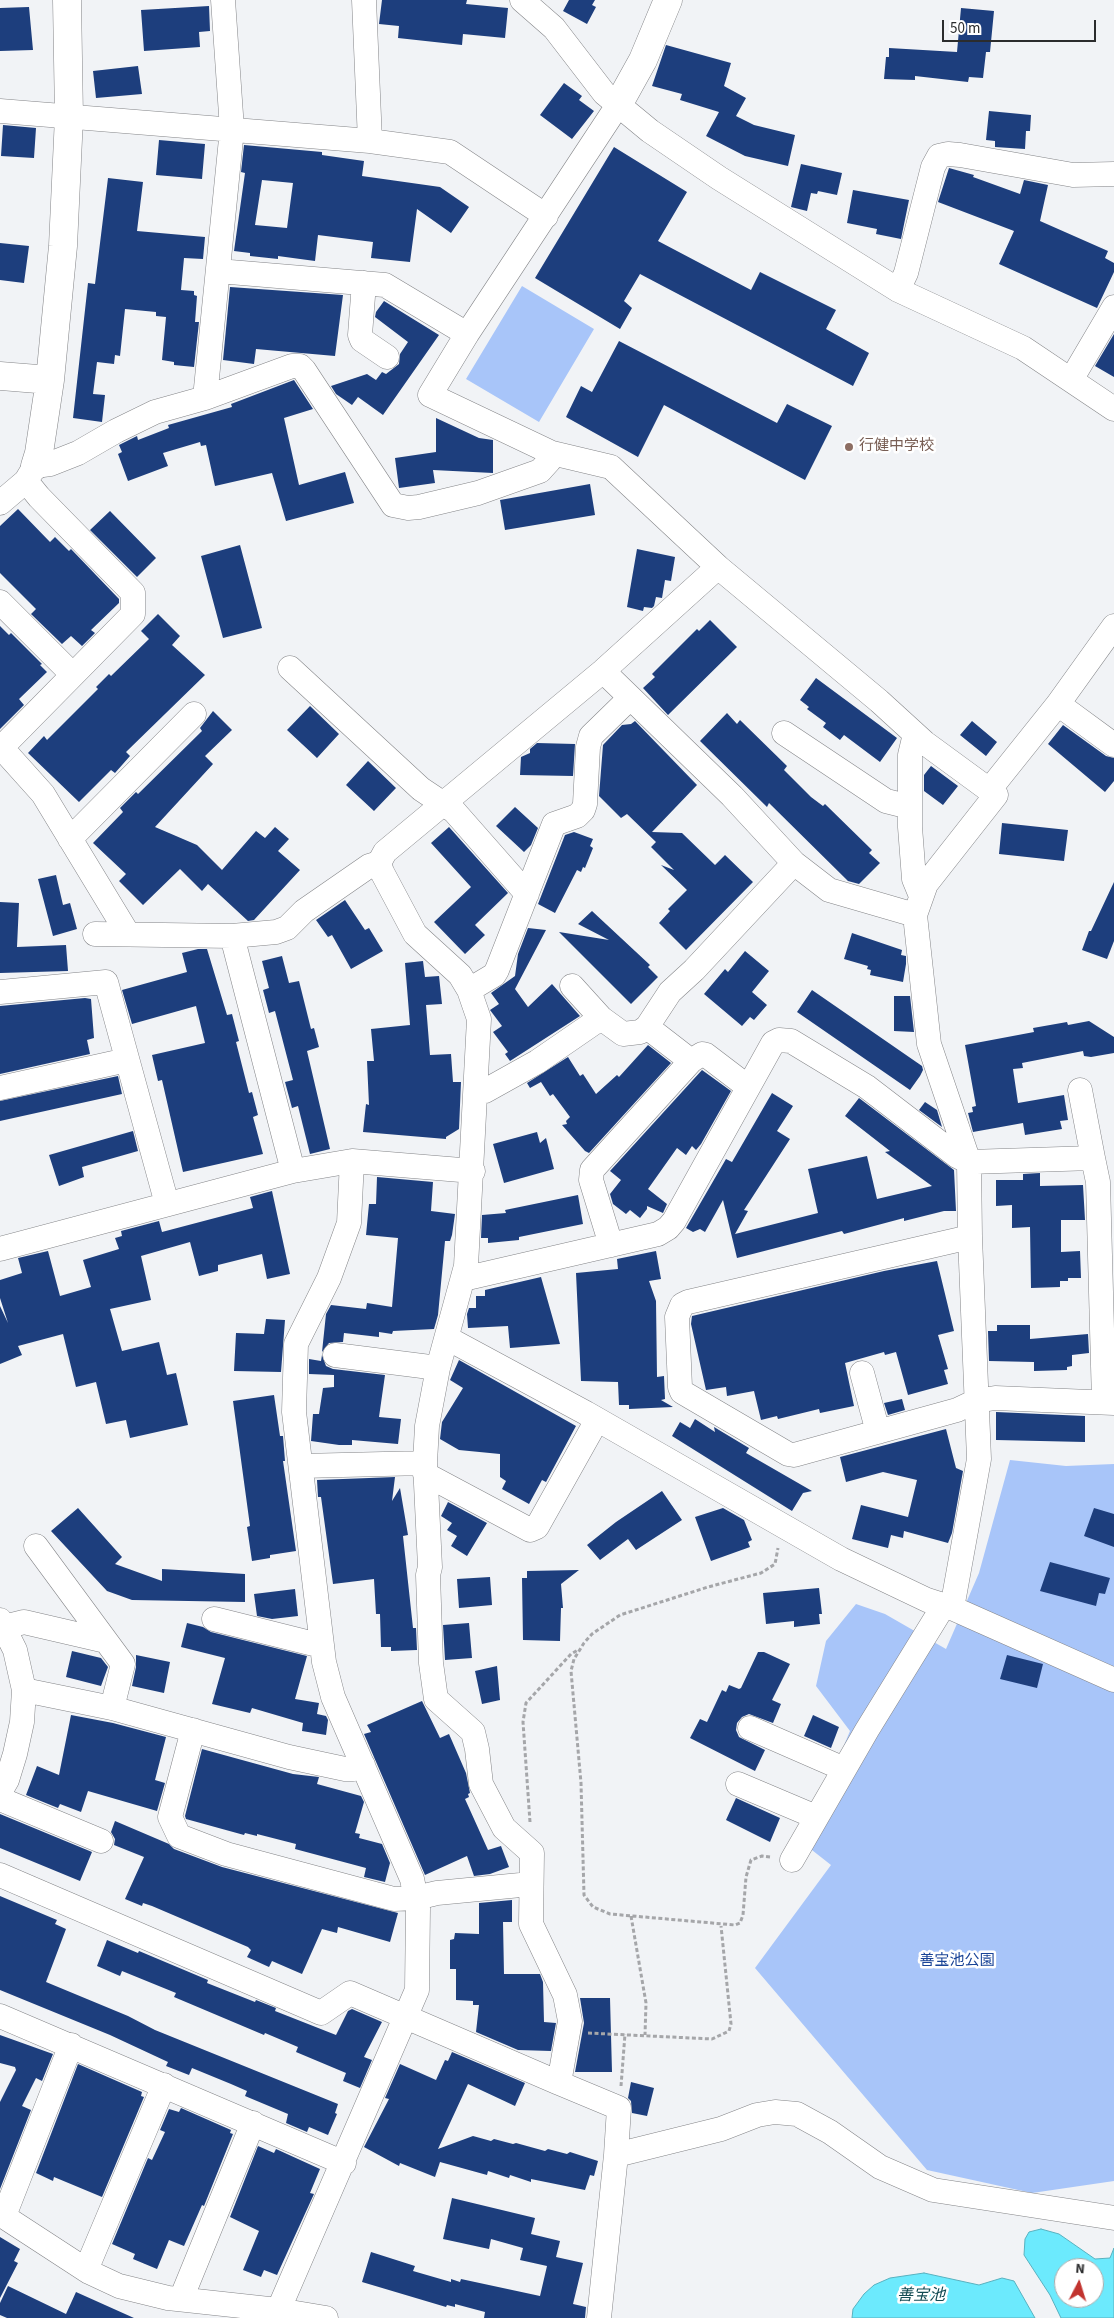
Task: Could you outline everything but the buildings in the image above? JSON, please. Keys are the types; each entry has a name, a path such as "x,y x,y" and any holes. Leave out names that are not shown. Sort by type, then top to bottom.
{"street":[{"path":"67,0 69,117 63,246 50,380 39,453 31,473 39,497 133,593 133,614 1,747 43,794 128,934"},
{"path":"205,398 232,130 223,0"},
{"path":"364,0 370,141"},
{"path":"522,0 554,28 592,80 618,105 650,131 719,178 898,290 1023,348 1114,409"},
{"path":"668,0 643,60 618,105 467,334 430,395 552,453 611,467 718,568 915,734 996,795 926,884 918,905"},
{"path":"0,111 370,141 450,152 546,216"},
{"path":"898,290 906,273 932,167 940,156 948,154 960,155 1073,175 1114,174"},
{"path":"218,271 385,285 467,334"},
{"path":"364,283 360,335 362,340 387,357"},
{"path":"1071,380 1114,307"},
{"path":"0,503 31,473 78,453 116,431 155,412 205,398 292,366 300,366 360,453 388,500 400,507 419,507 461,497 520,479 540,471 549,461 552,453"},
{"path":"0,376 50,380"},
{"path":"95,934 259,936 283,930 304,911 370,866 379,863 385,852 603,671 718,568"},
{"path":"0,602 73,675"},
{"path":"990,789 1058,704 1114,626"},
{"path":"290,668 421,789 454,811 527,894"},
{"path":"603,671 732,796 794,863 829,890 918,905"},
{"path":"470,990 494,975 497,970 554,824 577,816 583,810 585,804 588,747 592,736 630,698"},
{"path":"1058,704 1114,745"},
{"path":"70,839 194,714"},
{"path":"784,732 886,802 910,807"},
{"path":"792,1860 844,1769 948,1607 979,1471 970,1237 970,1162 929,1044 918,905 914,880 910,807 910,754 915,734"},
{"path":"379,863 415,934 460,975 470,990 479,1025 466,1266 438,1368 428,1414 425,1469 430,1567 428,1575 431,1663 436,1699 473,1732 483,1788 504,1828 532,1852 531,1924 565,1995 570,2021 559,2083"},
{"path":"572,986 601,1018 623,1034 629,1035 647,1027 670,992 694,970 794,863"},
{"path":"232,936 293,1171"},
{"path":"0,992 106,982 167,1204"},
{"path":"476,1091 485,1091 537,1062 601,1018"},
{"path":"647,1027 691,1061"},
{"path":"463,1279 658,1234 674,1221 773,1043 779,1040 791,1041 866,1087 957,1156 970,1162 1093,1158"},
{"path":"611,1245 591,1180 592,1170 691,1061 702,1054 706,1054 748,1087"},
{"path":"0,1088 128,1060"},
{"path":"970,1237 688,1302 678,1312 680,1387 686,1395 788,1454 798,1455 956,1410 976,1401 995,1398 1109,1403 1108,1280 1098,1182 1080,1090"},
{"path":"276,2314 344,2163 417,1990 419,1926 416,1898 406,1863 330,1688 322,1646 294,1403 296,1344 329,1278 349,1224 352,1161"},
{"path":"0,1249 293,1171 352,1161 472,1172"},
{"path":"447,1338 597,1420 841,1559 1114,1680"},
{"path":"336,1355 438,1368"},
{"path":"862,1373 878,1432"},
{"path":"301,1466 425,1469 530,1530 537,1527 597,1420"},
{"path":"36,1546 123,1664 112,1708"},
{"path":"214,1619 322,1646"},
{"path":"0,1792 7,1780 15,1754 22,1722 24,1690 20,1666 2,1623 24,1622 106,1641"},
{"path":"24,1690 112,1708 288,1757 345,1769 363,1765"},
{"path":"750,1728 844,1769"},
{"path":"193,1730 170,1817 179,1836 226,1854 394,1899 532,1884"},
{"path":"738,1784 816,1817"},
{"path":"0,1799 101,1841"},
{"path":"0,1875 321,2013 350,1993 404,2018 619,2108 616,2156 599,2318"},
{"path":"0,2016 344,2163"},
{"path":"71,2045 2,2215 86,2270 119,2286 148,2294 276,2314 326,2318"},
{"path":"86,2270 164,2085"},
{"path":"616,2156 721,2129 757,2115 775,2112 797,2114 830,2132 880,2167 933,2190 1114,2218"},
{"path":"181,2299 253,2123"}],"path":[{"path":"527,1846 532,1834 526,1775 525,1709 529,1698 592,1634 620,1615 770,1569 775,1564 782,1526"},
{"path":"578,1650 571,1671 580,1783 584,1894 593,1907 600,1911 631,1916 721,1926 735,1925 740,1923 743,1915 746,1878 751,1860 762,1856 789,1862 792,1860"},
{"path":"631,1916 646,2003 645,2035"},
{"path":"569,2032 712,2039 731,2029 721,1926"},
{"path":"619,2108 625,2034"}],"green space":[{"path":"522,286 594,329 539,422 466,379"},
{"name":"善宝池公園","path":"1010,1460 1066,1466 1114,1464 1114,2181 1032,2193 927,2170 755,1968 831,1865 803,1843 850,1731 816,1686 826,1641 856,1604 885,1614 946,1649 979,1573"}],"water":[{"path":"1041,2229 1059,2234 1094,2258 1054,2258 1054,2303 1024,2255 1025,2239 1029,2232"},
{"path":"1114,2248 1114,2318 1061,2318 1056,2308 1104,2308 1104,2258 1110,2258"},
{"name":"善宝池","path":"924,2273 979,2285 1002,2278 1014,2281 1035,2318 852,2318 853,2309 864,2294 874,2285 890,2278"}],"place":[{"name":"行健中学校","path":"849,447"}]}
